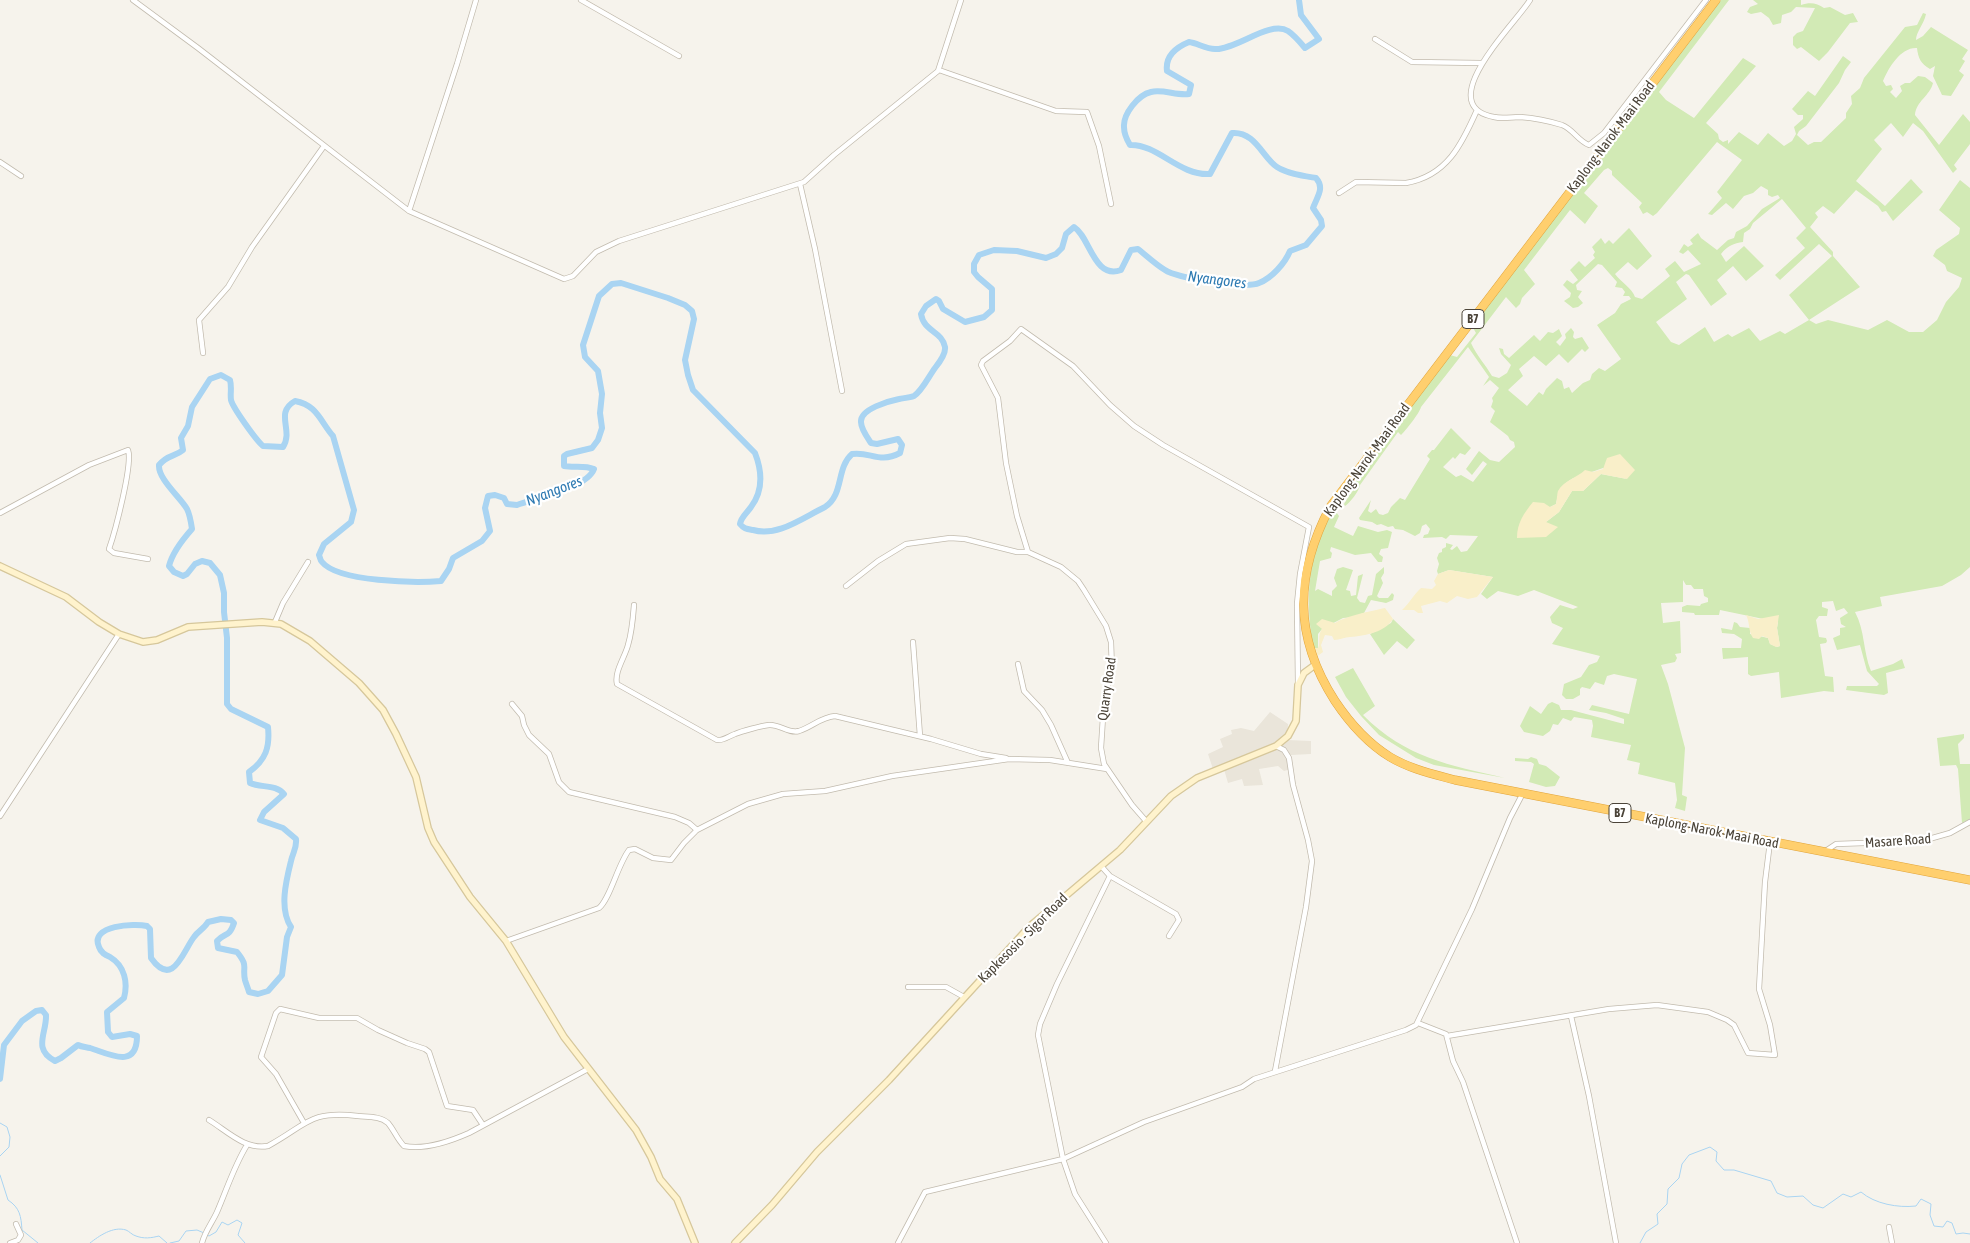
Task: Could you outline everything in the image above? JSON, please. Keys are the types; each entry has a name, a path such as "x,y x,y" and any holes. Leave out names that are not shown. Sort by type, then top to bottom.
{"highway":[{"name":"Kaplong-Narok-Maai Road","path":"1716,0 1330,507 1314,542 1304,585 1307,640 1327,688 1341,710 1359,731 1389,756 1422,771 1454,780 1970,880"}],"street":[{"path":"133,0 409,211 566,279 576,274 596,252 619,241 800,184 939,70 961,0"},
{"path":"409,211 476,0"},
{"path":"581,0 680,56"},
{"path":"1530,0 1481,63 1470,94 1474,105 1477,110 1493,117 1521,118 1563,125 1583,143 1589,145 1613,122 1706,0"},
{"path":"1376,38 1412,62 1481,63"},
{"path":"939,70 1056,111 1087,112 1099,146 1111,204"},
{"path":"1339,193 1356,182 1406,182 1432,174 1458,150 1477,110"},
{"path":"203,353 199,320 228,287 252,247 324,146"},
{"path":"0,162 21,176"},
{"path":"800,184 815,249 842,391"},
{"path":"1028,552 1017,516 1006,463 998,398 981,365 983,361 1010,342 1021,329 1073,366 1110,406 1134,426 1163,445 1309,527 1301,566 1297,604 1298,685"},
{"path":"0,513 89,465 128,450 129,461 119,516 109,549 114,553 148,559"},
{"name":"Quarry Road","path":"846,586 898,548 912,542 950,538 965,539 1017,552 1028,552 1062,567 1078,581 1109,634 1113,649 1104,700 1101,748 1103,762 1132,805 1146,821"},
{"path":"275,622 283,603 308,562"},
{"path":"0,566 66,597 99,622 119,634 148,642 163,638 184,628 275,622 288,627 310,642 359,683 383,710 396,734 414,773 428,828 434,842 470,897 506,941 564,1037 614,1100 644,1143 660,1179 677,1198 695,1243"},
{"path":"634,605 629,644 618,672 617,684 717,740 767,725 773,725 792,732 797,731 826,717 835,716 920,736 981,754 1009,759 1068,763 1107,769"},
{"path":"0,816 119,634"},
{"path":"913,642 920,736"},
{"path":"1018,664 1024,692 1042,710 1068,763"},
{"path":"1298,685 1304,673 1316,665"},
{"name":"Kapkesosio - Sigor Road","path":"735,1243 772,1205 817,1152 888,1080 1030,926 1120,850 1171,796 1197,778 1276,746 1288,736 1295,724 1298,685"},
{"path":"512,704 522,716 524,726 529,735 549,754 559,782 569,792 675,817 689,822 698,830"},
{"path":"1275,1072 1306,907 1312,861 1288,758 1284,750 1276,746"},
{"path":"506,941 599,908 605,901 615,876 629,850 635,849 653,858 672,860 681,846 698,830 748,804 770,796 825,791 892,776 1009,759"},
{"path":"898,1243 925,1192 1063,1159 1144,1122 1242,1087 1254,1079 1406,1030 1418,1023 1523,793"},
{"name":"Masare Road","path":"1824,852 1836,844 1922,841 1950,833 1970,822"},
{"path":"1447,1036 1609,1009 1657,1005 1708,1012 1734,1025 1748,1054 1775,1055 1770,1025 1759,989 1765,882 1770,842"},
{"path":"1101,866 1110,876 1176,914 1179,920 1169,936"},
{"path":"1106,1243 1075,1194 1063,1159 1039,1047 1038,1030 1060,975 1110,876"},
{"path":"908,987 946,988 964,997"},
{"path":"304,1123 276,1074 262,1057 276,1013 280,1010 319,1018 357,1018 378,1030 425,1049 429,1052 448,1106 472,1110 483,1125"},
{"path":"1571,1016 1589,1096 1616,1243"},
{"path":"1418,1023 1441,1031 1447,1036 1453,1061 1463,1082 1517,1243"},
{"path":"209,1120 247,1145 268,1146 315,1117 329,1114 379,1118 388,1124 402,1144 409,1147 428,1145 453,1139 483,1125 588,1069"},
{"path":"202,1243 206,1231 218,1211 232,1173 247,1145"},
{"path":"10,1243 18,1240 21,1235 16,1224"},
{"path":"1889,1227 1892,1243"}],"shaded area":[{"path":"1270,712 1288,724 1287,740 1311,741 1311,754 1291,755 1291,769 1284,771 1278,766 1259,769 1263,785 1244,786 1242,779 1228,783 1223,766 1213,769 1208,754 1223,747 1220,739 1232,734 1231,730 1241,728 1254,731"}],"green space":[{"path":"1721,0 1729,0 1659,92 1666,100 1694,118 1743,58 1756,66 1706,123 1718,134 1719,139 1723,142 1728,140 1728,144 1739,132 1758,145 1768,133 1784,146 1792,141 1796,134 1794,127 1803,119 1803,115 1798,115 1792,109 1808,91 1815,96 1843,56 1851,62 1839,83 1797,135 1808,145 1814,142 1821,142 1846,118 1846,113 1852,104 1851,96 1860,88 1864,78 1905,27 1917,25 1923,13 1926,14 1916,40 1923,36 1931,27 1968,50 1962,59 1965,61 1959,71 1964,75 1951,96 1942,95 1933,76 1935,66 1930,69 1922,63 1917,48 1901,54 1889,70 1883,81 1886,86 1891,85 1893,89 1890,92 1896,98 1902,91 1900,86 1910,83 1918,76 1925,77 1933,83 1929,92 1918,106 1915,115 1939,145 1963,114 1970,122 1970,144 1954,165 1957,169 1953,173 1923,131 1913,123 1903,137 1891,123 1874,140 1882,149 1856,181 1885,206 1911,179 1923,192 1893,221 1886,211 1882,212 1878,206 1856,190 1834,214 1823,206 1815,213 1818,217 1810,227 1833,252 1833,256 1860,287 1809,320 1816,324 1828,320 1868,330 1887,320 1909,332 1923,332 1937,320 1946,302 1959,287 1962,278 1947,271 1945,265 1933,256 1936,250 1959,234 1960,228 1939,210 1960,180 1970,188 1970,567 1961,575 1942,586 1880,597 1882,606 1855,612 1861,626 1871,671 1902,659 1905,668 1886,673 1888,693 1884,695 1846,690 1847,686 1877,686 1879,684 1867,671 1860,645 1837,650 1833,638 1840,635 1840,628 1846,627 1841,624 1840,618 1848,613 1844,608 1836,611 1833,601 1822,602 1822,607 1828,609 1827,616 1819,616 1816,620 1819,637 1826,638 1827,641 1820,644 1825,676 1833,677 1834,692 1824,691 1781,698 1779,672 1751,676 1748,674 1748,657 1723,659 1722,648 1741,648 1742,639 1734,634 1722,633 1721,628 1732,630 1734,622 1737,623 1740,627 1750,628 1750,634 1768,638 1770,644 1777,647 1780,646 1778,622 1720,610 1719,615 1695,615 1694,613 1682,612 1682,607 1687,605 1700,606 1708,602 1708,598 1704,596 1703,589 1694,589 1691,585 1686,585 1683,580 1683,602 1661,603 1663,623 1680,621 1681,653 1675,654 1677,658 1675,662 1661,665 1685,748 1682,795 1687,797 1685,811 1675,808 1677,800 1675,783 1638,774 1640,763 1627,760 1631,745 1591,737 1592,720 1574,717 1571,721 1563,718 1558,725 1553,724 1550,731 1543,736 1524,732 1520,726 1530,706 1541,714 1548,704 1552,702 1559,705 1561,710 1571,710 1624,724 1624,719 1589,710 1592,705 1629,714 1637,679 1614,674 1607,676 1604,685 1595,682 1590,689 1582,687 1580,695 1573,699 1566,699 1562,695 1564,684 1581,677 1589,665 1597,662 1600,656 1552,644 1563,628 1552,623 1550,617 1560,605 1573,609 1578,607 1534,590 1518,596 1498,591 1487,599 1481,594 1493,577 1449,570 1438,574 1439,564 1437,558 1442,549 1446,547 1446,543 1453,545 1450,549 1452,550 1457,546 1461,552 1467,551 1478,536 1450,535 1446,539 1442,537 1423,538 1430,529 1426,524 1422,526 1420,533 1415,536 1403,530 1395,529 1393,526 1377,525 1360,520 1359,518 1371,500 1368,511 1371,513 1376,509 1379,514 1383,515 1388,513 1400,498 1405,500 1430,459 1427,456 1451,428 1471,448 1465,455 1460,453 1455,459 1453,457 1443,467 1456,477 1461,475 1473,482 1487,464 1483,461 1472,475 1466,469 1479,451 1490,460 1499,462 1515,447 1514,442 1508,436 1490,422 1495,411 1491,407 1492,398 1499,388 1490,380 1483,386 1489,377 1468,347 1421,407 1406,430 1401,435 1398,432 1360,485 1352,500 1345,506 1344,504 1352,491 1348,487 1450,355 1457,357 1476,333 1472,326","holes":["1717,142 1742,160 1717,192 1722,198 1708,214 1712,215 1726,203 1733,209 1744,196 1753,193 1761,186 1768,190 1768,195 1772,197 1778,195 1780,198 1762,209 1747,226 1736,232 1734,238 1728,240 1717,250 1701,238 1698,233 1690,240 1693,244 1688,247 1684,244 1679,252 1683,254 1688,250 1701,264 1684,272 1675,261 1665,269 1670,276 1642,299 1635,297 1615,274 1628,262 1637,270 1652,256 1629,228 1613,244 1609,240 1605,244 1601,238 1592,247 1595,252 1593,255 1595,258 1585,267 1579,261 1570,270 1578,280 1573,284 1567,280 1563,285 1571,293 1570,297 1564,301 1573,308 1583,303 1578,297 1582,291 1577,290 1576,285 1598,264 1602,265 1617,282 1615,287 1622,288 1625,292 1623,296 1629,296 1631,299 1621,304 1615,313 1597,325 1621,359 1605,371 1599,368 1592,374 1590,380 1583,383 1572,393 1569,387 1564,389 1562,381 1557,378 1543,395 1539,392 1527,406 1508,390 1523,376 1519,369 1534,356 1546,366 1559,354 1568,363 1582,349 1585,352 1589,348 1582,337 1575,339 1571,328 1565,334 1566,338 1560,346 1556,342 1562,336 1559,329 1553,333 1548,332 1540,341 1534,335 1509,358 1504,354 1503,349 1499,348 1501,354 1511,365 1507,373 1499,378 1492,376 1471,343 1506,297 1516,308 1522,298 1535,284 1524,270 1570,210 1585,224 1598,206 1584,193 1604,170 1608,168 1612,171 1612,175 1642,203 1639,207 1643,214 1647,212 1653,216","1782,199 1806,228 1796,238 1805,248 1775,275 1780,280 1819,244 1832,256 1789,295 1809,320 1785,334 1780,331 1760,341 1749,328 1732,337 1728,334 1714,342 1705,327 1679,345 1671,342 1656,322 1687,299 1676,282 1686,274 1689,275 1711,306 1727,294 1717,280 1733,266 1746,281 1764,266 1744,246 1726,262 1721,254 1731,245 1743,242 1744,233 1750,229 1753,223","1603,468 1627,479 1601,474 1583,491 1572,491 1559,512 1546,522 1550,507 1556,504 1562,487 1573,478"]},
{"path":"1753,0 1801,0 1801,5 1813,4 1824,8 1830,7 1845,15 1853,13 1858,22 1850,23 1819,61 1801,47 1797,49 1793,45 1793,37 1803,31 1815,8 1796,7 1791,12 1782,15 1781,23 1773,25 1769,18 1761,12 1751,14 1747,12 1750,7 1758,4"},
{"path":"1334,509 1339,516 1334,527 1353,536 1358,526 1378,532 1387,530 1392,532 1388,548 1381,549 1379,554 1383,557 1382,562 1378,562 1371,553 1355,555 1331,547 1331,558 1320,561 1315,591 1318,589 1332,596 1332,591 1337,586 1334,578 1337,569 1343,567 1353,570 1346,590 1350,591 1351,596 1356,595 1358,576 1363,574 1357,598 1360,602 1365,603 1368,596 1372,595 1376,574 1384,567 1384,573 1381,578 1383,583 1377,596 1379,598 1388,598 1392,593 1394,595 1393,600 1386,603 1371,600 1364,613 1354,617 1343,618 1322,629 1318,634 1318,648 1313,648 1309,610 1310,577 1318,544"},
{"path":"1393,619 1415,640 1407,649 1397,641 1384,655 1370,634 1391,623"},
{"path":"1353,668 1375,706 1363,715 1379,730 1395,741 1429,758 1505,778 1434,765 1416,758 1379,735 1346,697 1335,677"},
{"path":"1964,734 1964,738 1958,744 1960,764 1970,764 1970,819 1962,823 1958,769 1956,765 1940,766 1937,738"},
{"path":"1531,757 1537,759 1539,764 1546,766 1560,777 1555,786 1546,787 1529,782 1534,764 1531,762 1515,761 1515,758 1528,759"}],"sand":[{"path":"1620,454 1635,470 1627,479 1601,474 1583,491 1572,491 1559,512 1546,522 1558,527 1546,537 1517,538 1522,518 1533,502 1544,503 1550,507 1556,504 1558,491 1564,484 1585,470 1593,472 1603,469 1607,458"},
{"path":"1449,570 1493,577 1477,597 1468,599 1457,596 1447,603 1440,601 1421,606 1423,613 1418,613 1414,610 1402,610 1421,588 1432,589 1436,585 1434,581 1438,574"},
{"path":"1385,608 1393,619 1385,627 1368,634 1336,640 1332,636 1325,635 1321,645 1323,652 1316,656 1313,648 1318,648 1322,629 1316,624 1322,619 1335,623 1352,616"},
{"path":"1746,615 1758,619 1779,615 1777,628 1780,646 1776,647 1770,644 1768,638 1762,636 1759,639 1753,638"}],"waterway":[{"name":"Nyangores","path":"0,1079 4,1045 22,1021 36,1011 42,1010 46,1015 42,1046 48,1056 55,1061 78,1045 113,1056 121,1057 132,1053 136,1047 137,1036 130,1034 112,1037 108,1032 107,1012 124,998 126,987 122,970 115,961 103,954 98,940 101,934 115,927 147,926 150,929 151,958 159,967 165,970 171,969 177,964 194,937 208,922 221,919 231,920 234,923 232,928 229,933 217,941 218,948 237,952 241,957 249,992 258,994 268,991 282,975 287,937 291,927 287,920 284,903 296,839 283,828 260,820 264,812 284,794 273,787 250,783 249,772 259,763 266,752 268,727 231,709 227,704 227,638 224,593 220,575 210,563 202,561 195,564 183,576 174,572 169,566 175,551 192,529 187,509 162,476 159,465 165,459 183,450 181,438 188,426 192,407 210,379 221,375 230,380 231,400 245,424 263,446 283,447 287,434 286,411 295,401 313,410 333,436 354,510 351,522 324,544 319,555 322,562 331,569 344,574 378,580 441,581 449,569 453,558 482,541 490,531 485,508 488,496 495,495 504,498 507,504 517,505 572,487 582,482 594,469 564,466 564,456 592,448 598,440 602,428 600,413 602,394 598,371 585,357 583,345 599,296 612,284 621,283 668,298 685,305 692,311 694,319 685,360 693,390 755,453 759,467 760,481 758,494 740,524 746,528 762,531 781,529 825,507 831,502 838,489 844,466 852,454 886,457 900,453 902,445 898,439 877,444 871,443 864,433 861,422 862,417 865,413 882,404 917,394 942,358 945,350 943,342 929,328 921,314 926,306 936,299 943,309 965,322 984,317 992,310 992,289 974,272 974,264 979,255 994,250 1017,251 1046,258 1056,254 1062,248 1066,234 1074,227 1080,232 1098,263 1105,269 1112,271 1121,270 1131,250 1138,249 1165,270 1172,273 1212,282 1241,285 1264,281 1281,265 1290,251 1306,245 1322,226 1321,220 1313,208 1320,189 1316,178 1296,174 1277,167 1247,136 1232,133 1210,174 1199,173 1188,170 1150,149 1130,145 1124,127 1126,116 1132,106 1146,94 1156,91 1189,94 1191,85 1167,71 1168,61 1173,53 1189,42 1212,49 1223,48 1272,29 1288,31 1305,48 1319,39 1301,15 1299,0"},
{"path":"0,1123 7,1127 10,1137 9,1147 0,1156"},
{"path":"1640,1243 1646,1232 1658,1224 1657,1214 1667,1204 1668,1189 1679,1178 1682,1164 1689,1155 1710,1147 1717,1152 1716,1161 1724,1170 1734,1170 1771,1181 1777,1193 1787,1197 1803,1196 1813,1205 1823,1208 1843,1194 1851,1197 1861,1192 1873,1200 1894,1206 1916,1206 1921,1199 1931,1204 1930,1215 1934,1226 1943,1227 1947,1221 1952,1223 1956,1234 1970,1234"},
{"path":"0,1175 8,1200 19,1213 22,1230 38,1243"},
{"path":"207,1235 209,1236 216,1232 222,1222 228,1225 237,1220 242,1223 238,1235 245,1243"},
{"path":"90,1243 106,1232 116,1229 126,1230 142,1238 159,1236 167,1243"},
{"path":"170,1243 179,1241 186,1231 197,1230 204,1233"}]}
